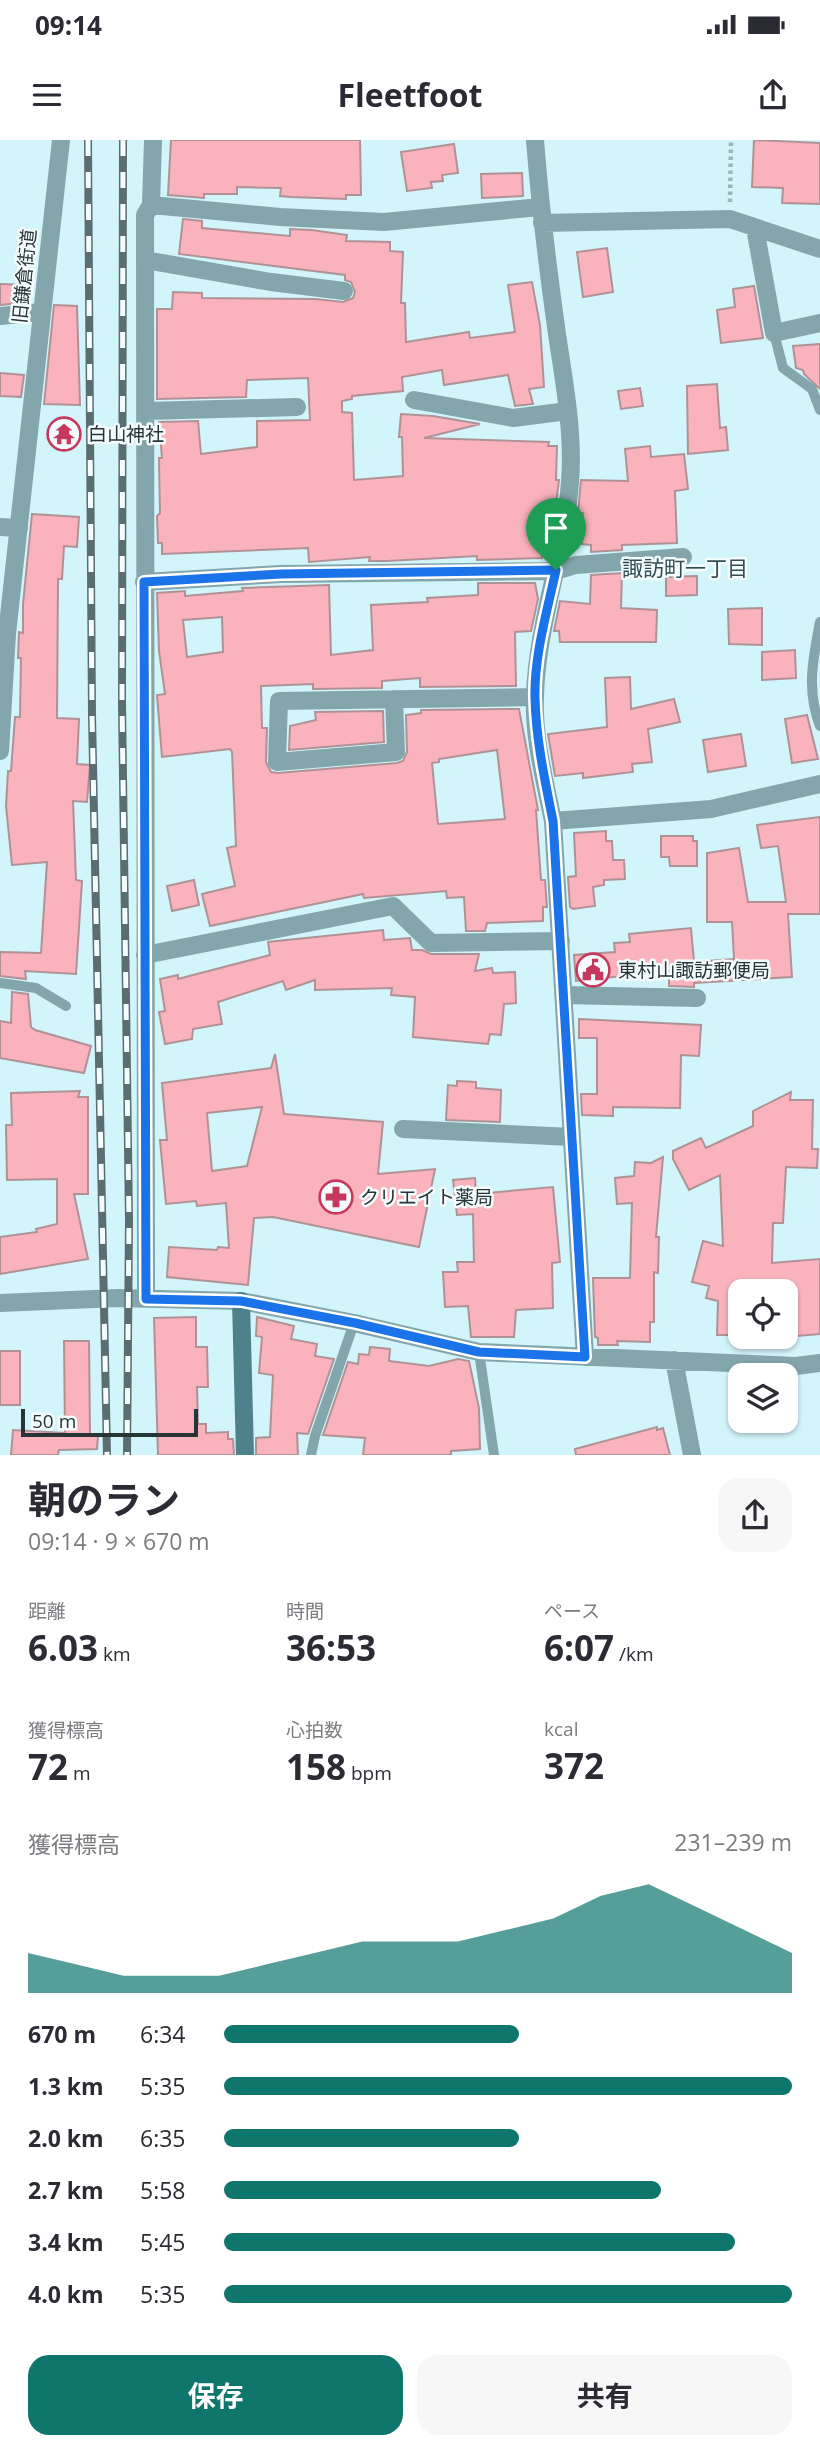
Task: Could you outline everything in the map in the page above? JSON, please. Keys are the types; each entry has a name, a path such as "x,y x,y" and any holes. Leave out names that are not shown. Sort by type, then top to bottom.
{"street":[{"name":"旧鎌倉街道","path":"0,751 4,634 19,528 61,140"},
{"path":"146,1299 145,215 152,205 153,140"},
{"path":"535,140 541,215 568,411 570,481 543,630 535,697 540,753 553,821 585,1357"},
{"path":"152,205 280,217 384,222 541,215 730,219 820,249"},
{"path":"755,228 774,333 820,324"},
{"path":"145,260 271,282 344,291"},
{"path":"0,316 41,312"},
{"path":"414,400 513,418 568,411"},
{"path":"146,411 297,407"},
{"path":"0,527 19,528"},
{"path":"144,582 281,574 556,570 576,565 682,556"},
{"path":"394,699 396,752 277,762 279,701 394,699 535,697"},
{"path":"553,821 711,809 820,784"},
{"path":"145,955 393,906 431,943 561,941"},
{"path":"564,995 697,998"},
{"path":"403,1129 572,1137"},
{"path":"0,1303 146,1299 241,1301 355,1323 479,1352 796,1366 820,1363"},
{"path":"241,1301 245,1455"},
{"path":"674,1360 692,1455"}],"lane":[{"path":"774,333 783,368 811,389 820,410"},
{"path":"820,622 811,672 813,707 820,726"},
{"path":"0,983 36,988 66,1006"},
{"path":"311,1455 315,1436 355,1323"},
{"path":"479,1352 494,1455"}],"path":[{"path":"730,206 731,140"}],"building":[{"path":"171,140 360,140 361,195 346,195 346,199 291,197 280,196 281,188 237,187 237,194 204,194 204,198 168,195"},
{"path":"754,140 820,143 820,204 782,203 783,188 752,187"},
{"path":"454,144 458,173 442,175 443,181 431,182 432,188 407,191 401,152"},
{"path":"522,173 523,196 482,198 481,174"},
{"path":"183,219 202,221 202,228 290,236 290,229 312,230 347,235 346,241 390,242 390,251 403,252 401,303 405,303 406,342 469,332 470,338 515,332 508,285 532,282 540,325 544,387 529,389 533,404 515,406 508,375 444,385 442,370 402,377 403,391 352,396 352,399 342,401 342,412 352,413 354,480 403,476 402,437 399,437 401,414 480,424 424,438 549,442 548,446 557,446 556,480 559,480 555,512 541,512 542,558 477,560 477,556 369,561 370,557 309,562 308,548 162,554 162,543 158,543 157,516 160,513 159,458 162,458 159,422 198,421 201,454 257,447 257,421 310,420 308,378 247,380 246,397 157,399 157,309 172,309 173,292 202,293 202,298 315,299 343,302 353,298 355,292 351,282 345,280 345,275 179,254"},
{"path":"607,248 613,292 583,297 577,252"},
{"path":"0,284 31,285 30,302 0,305"},
{"path":"754,286 763,338 721,343 717,310 735,307 733,289"},
{"path":"54,305 77,306 80,405 44,404"},
{"path":"820,344 820,389 803,370 796,368 793,346"},
{"path":"0,373 24,375 21,397 0,396"},
{"path":"717,384 720,428 726,427 728,450 688,454 687,386"},
{"path":"640,388 643,406 621,409 618,391"},
{"path":"650,446 651,457 684,454 688,489 675,491 677,543 622,545 622,550 591,552 591,545 582,544 583,513 578,513 581,480 628,481 625,449"},
{"path":"32,514 79,517 77,547 64,546 62,579 58,579 57,718 79,719 77,764 90,765 87,802 73,801 76,880 82,881 76,974 25,971 26,979 0,976 0,952 41,953 47,862 12,865 6,806 15,717 20,717 19,632 23,633 23,604"},
{"path":"622,573 621,608 657,610 656,642 560,642 559,631 554,631 560,601 590,604 591,575"},
{"path":"697,576 697,595 666,596 666,577"},
{"path":"478,583 535,583 538,599 531,631 515,632 516,686 420,687 420,678 382,681 382,688 313,689 313,684 261,686 262,728 267,728 266,762 271,772 278,773 397,763 403,761 407,752 406,715 421,713 421,710 519,709 538,810 541,880 545,880 547,907 543,907 543,921 487,923 485,931 466,931 464,897 447,898 446,891 364,898 363,894 210,926 202,894 235,886 227,848 236,846 232,752 230,749 162,757 157,695 165,694 159,651 157,593 185,591 185,596 243,591 242,588 329,585 331,655 373,650 371,605 428,602 427,598 478,595","holes":["222,617 223,652 187,657 183,620","497,750 505,819 438,824 432,763 439,762 439,759"]},
{"path":"762,608 762,645 729,644 728,609"},
{"path":"795,650 796,678 762,680 762,652"},
{"path":"630,677 631,709 674,699 680,722 648,729 652,762 632,764 633,772 583,778 583,773 555,776 548,734 607,727 605,678"},
{"path":"383,711 384,742 289,750 290,726 316,720 315,712"},
{"path":"807,715 818,759 792,763 785,719"},
{"path":"741,734 746,766 708,772 703,740"},
{"path":"820,817 820,914 788,914 792,977 694,983 694,987 669,986 669,971 576,981 574,955 615,952 614,943 630,942 629,934 691,928 694,962 734,959 732,922 707,922 707,853 739,848 748,902 786,902 778,846 761,848 757,825"},
{"path":"606,831 606,841 612,841 613,860 624,860 625,879 604,880 604,885 593,887 595,906 573,909 570,907 568,877 576,876 574,833"},
{"path":"661,836 693,836 693,841 697,841 697,866 670,866 669,857 661,857"},
{"path":"194,880 199,905 172,911 167,886"},
{"path":"383,930 384,940 410,938 412,950 431,954 479,954 475,971 492,968 493,973 515,972 516,1003 504,1004 501,1035 490,1034 488,1044 413,1037 415,997 391,995 392,988 315,990 315,980 286,990 283,981 218,1002 222,1024 193,1029 192,1039 165,1044 159,1012 165,1011 160,979 178,975 178,979 270,955 268,942"},
{"path":"12,992 28,994 31,1027 35,1030 91,1046 84,1073 0,1058 0,1021 11,1023"},
{"path":"579,1019 701,1025 699,1056 681,1055 680,1108 613,1107 613,1116 582,1115 581,1094 597,1094 597,1038 579,1038"},
{"path":"275,1054 284,1114 383,1122 378,1174 435,1169 419,1247 273,1217 254,1218 248,1285 167,1277 169,1247 217,1250 218,1247 229,1248 226,1203 197,1206 196,1201 166,1204 160,1140 167,1140 162,1083 271,1068","holes":["262,1107 247,1166 212,1171 207,1113"]},
{"path":"457,1081 476,1082 476,1088 501,1090 500,1122 446,1120 448,1085 457,1086"},
{"path":"80,1091 78,1097 88,1097 88,1194 74,1194 88,1259 0,1274 0,1237 37,1232 36,1229 57,1224 57,1179 7,1180 6,1125 12,1125 11,1093"},
{"path":"791,1092 790,1100 813,1100 812,1149 818,1149 817,1168 786,1167 783,1223 773,1223 772,1263 820,1259 820,1334 798,1336 798,1279 728,1279 728,1335 717,1335 718,1301 706,1298 709,1286 692,1282 703,1241 723,1246 720,1175 689,1190 673,1159 673,1151 701,1138 706,1148 753,1126 753,1111"},
{"path":"663,1157 656,1237 659,1237 658,1273 654,1272 654,1322 650,1322 650,1342 617,1341 618,1345 598,1345 598,1338 595,1337 593,1278 630,1278 632,1203 617,1204 615,1178 634,1176 635,1162 651,1163"},
{"path":"475,1178 476,1194 553,1187 560,1262 552,1263 553,1308 516,1310 514,1337 471,1337 468,1306 445,1307 443,1272 458,1272 457,1262 474,1262 473,1214 457,1215 453,1180"},
{"path":"196,1317 196,1347 207,1347 208,1387 197,1387 198,1424 206,1424 206,1433 228,1432 228,1439 233,1439 234,1455 158,1455 154,1318"},
{"path":"257,1317 294,1326 291,1339 317,1344 315,1356 334,1359 308,1434 297,1433 298,1455 256,1455 256,1438 270,1437 273,1375 259,1373 262,1337 256,1336"},
{"path":"64,1341 89,1341 90,1435 98,1435 97,1449 59,1450 58,1455 11,1455 13,1430 65,1433"},
{"path":"370,1347 390,1349 389,1361 429,1366 458,1359 469,1361 479,1408 480,1449 451,1451 451,1455 363,1455 365,1438 323,1435 348,1362 358,1364 359,1354 369,1355"},
{"path":"0,1351 20,1351 20,1405 0,1405"},
{"path":"657,1427 657,1430 663,1428 670,1455 576,1455 575,1449"}],"railway":[{"path":"88,140 92,715 107,1455"},
{"path":"123,140 122,703 129,1221 127,1455"}],"place":[{"name":"白山神社","path":"64,434"},
{"name":"東村山諏訪郵便局","path":"593,970"},
{"name":"クリエイト薬局","path":"336,1197"}],"district":[{"name":"諏訪町一丁目","path":"685,569"}],"route":[{"path":"556,570 543,630 535,697 540,753 553,821 585,1357 479,1352 355,1323 241,1301 146,1299 144,582 281,574 556,570"}]}
